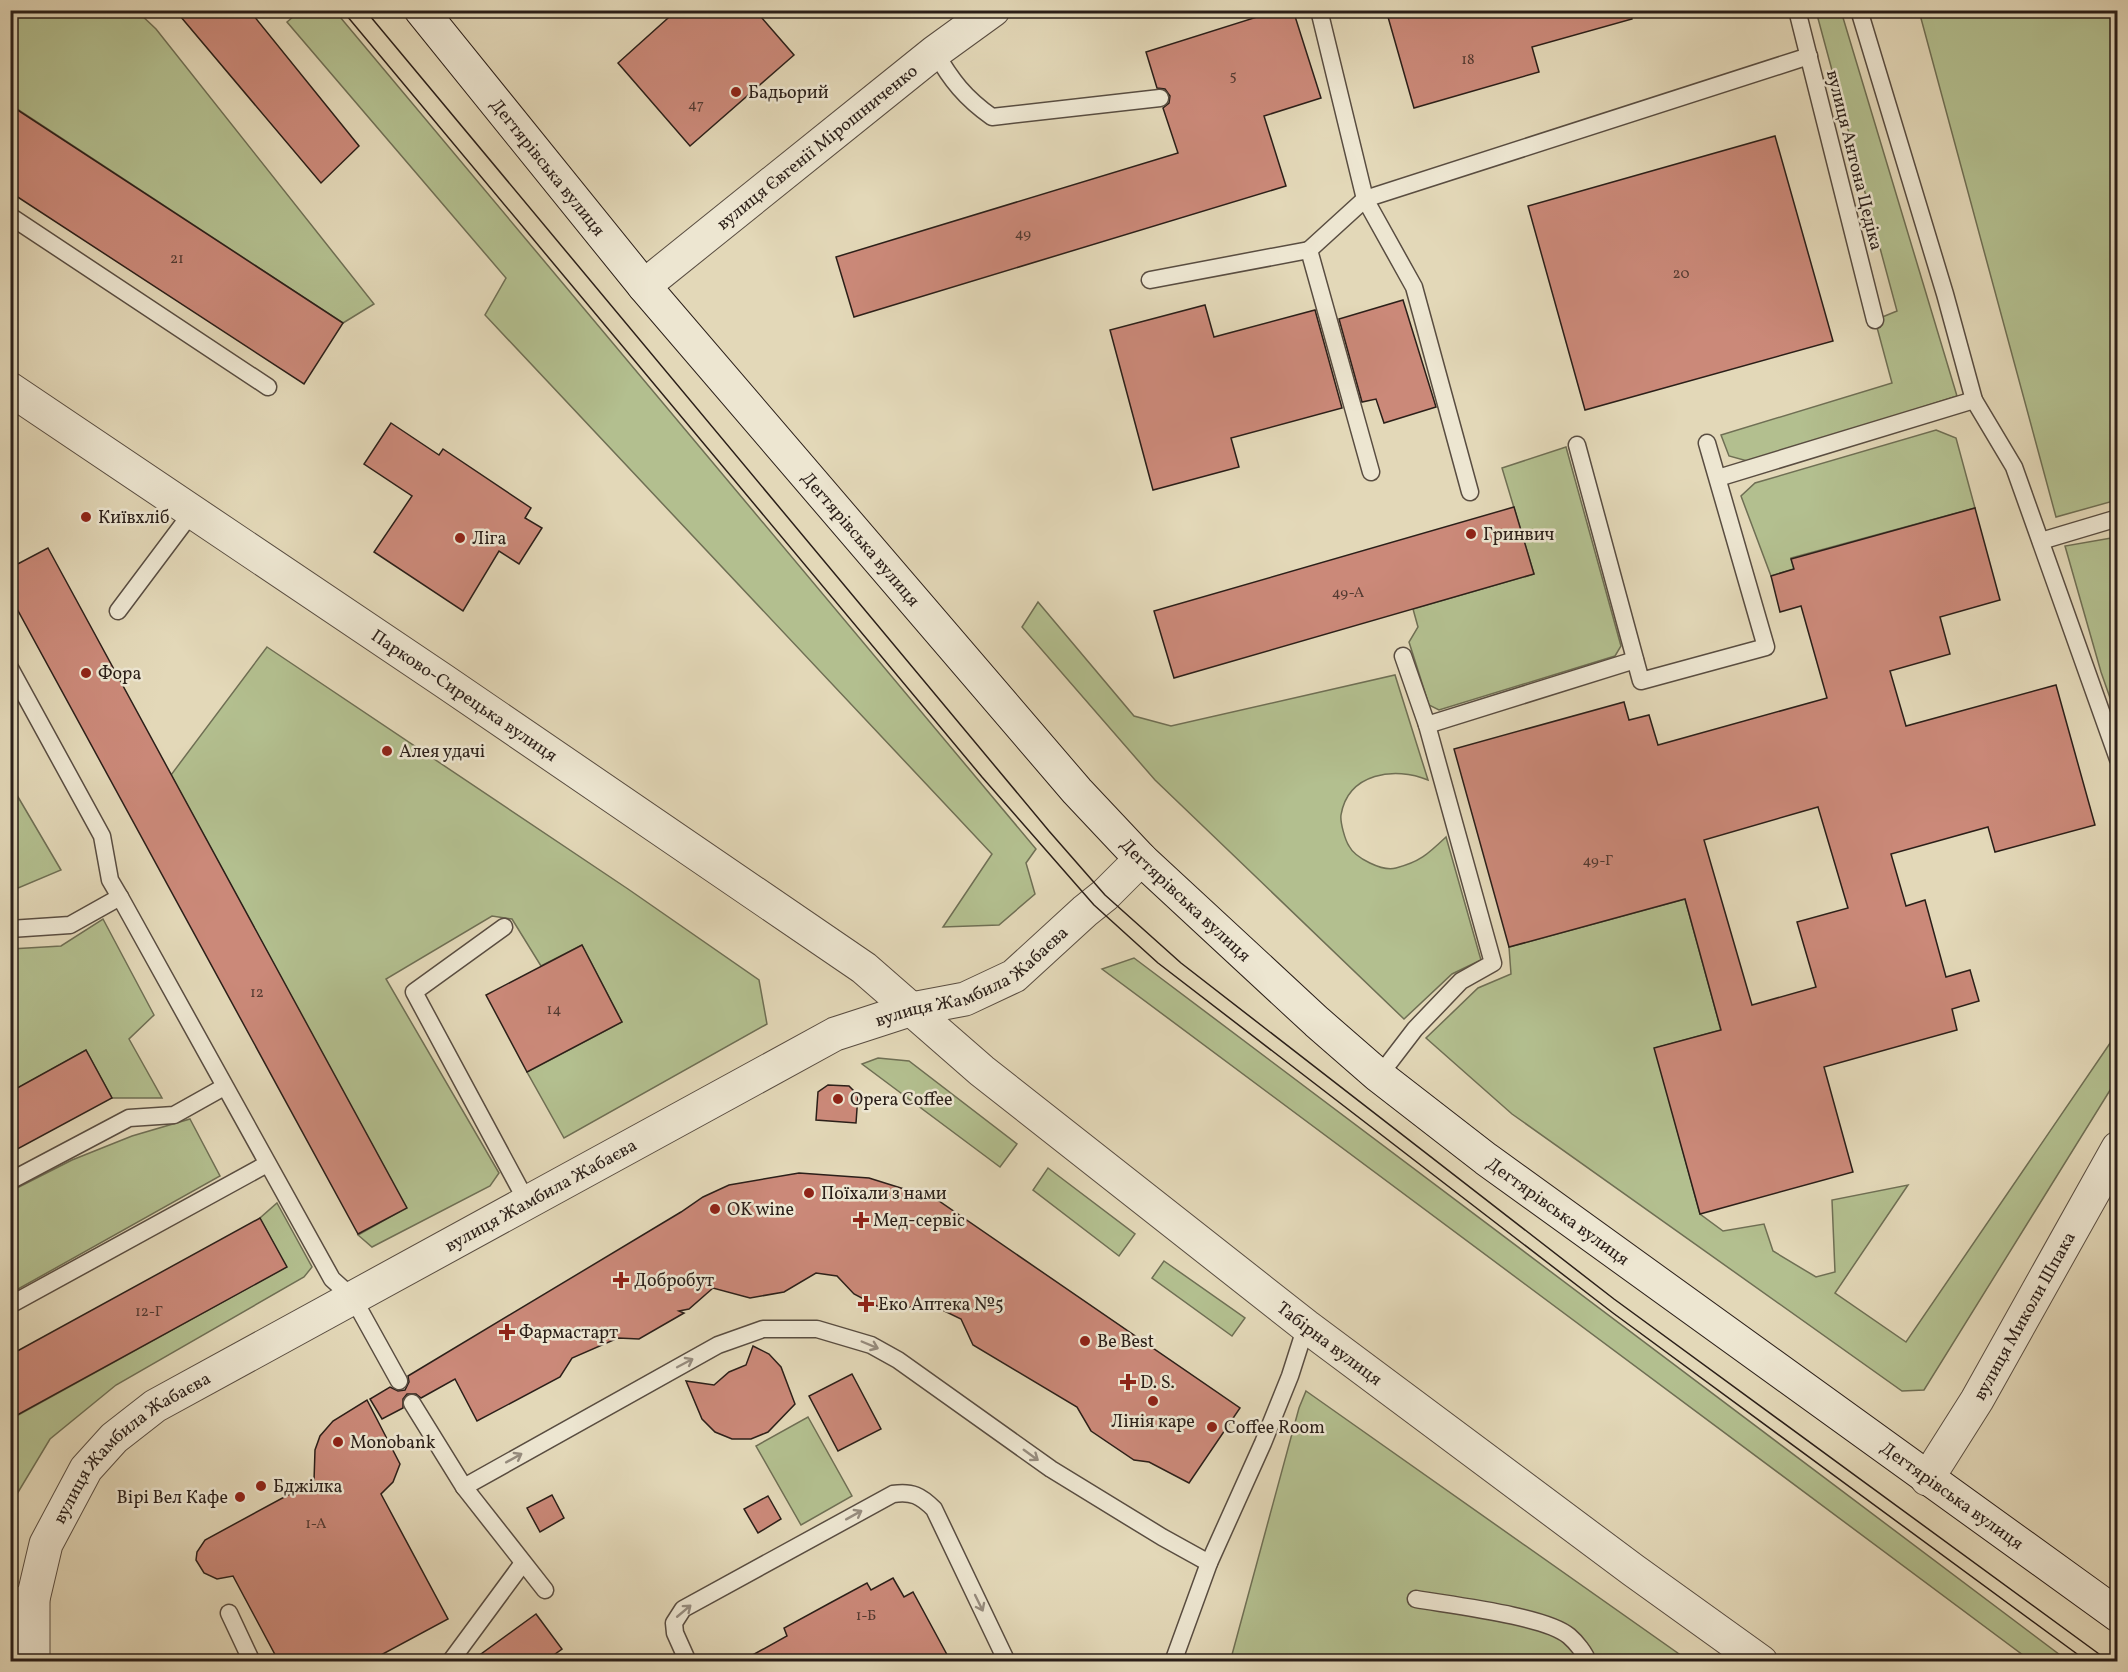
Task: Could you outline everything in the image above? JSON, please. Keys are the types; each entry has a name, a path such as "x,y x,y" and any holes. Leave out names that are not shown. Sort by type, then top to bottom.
{"street":[{"name":"Дегтярівська вулиця","path":"421,10 644,286 1077,791 1141,859 1378,1076 1486,1159 2118,1615"},
{"name":"вулиця Євгенії Мірошниченко","path":"644,286 935,52 993,10"},
{"name":"Парково-Сирецька вулиця","path":"10,389 864,968 912,1009"},
{"name":"вулиця Жамбила Жабаєва","path":"33,1662 22,1603 46,1544 86,1469 114,1438 155,1406 835,1034 912,1009 965,999 1014,976 1105,895 1141,859"},
{"name":"Табірна вулиця","path":"912,1009 982,1071 1306,1326 1633,1570 1761,1662"},
{"name":"вулиця Миколи Шпака","path":"1927,1479 1977,1400 2116,1155"}],"lane":[{"path":"1319,10 1365,198 1414,287 1470,492"},
{"name":"вулиця Антона Цедіка","path":"1797,10 1875,320"},
{"path":"1859,10 1945,294 1974,400 2014,467 2118,759"},
{"path":"935,52 947,74 970,102 992,117 1160,98"},
{"path":"1150,280 1309,250 1365,198 1809,56"},
{"path":"10,216 268,387"},
{"path":"1309,250 1371,472"},
{"path":"1718,478 1974,400"},
{"path":"1577,446 1641,681 1766,647 1707,443"},
{"path":"118,611 193,511"},
{"path":"2041,541 2118,518"},
{"path":"1378,1076 1415,1029 1461,981 1493,963 1427,724 1403,657"},
{"path":"1427,724 1635,660"},
{"path":"10,668 102,836 110,880 332,1279 353,1298 399,1381"},
{"path":"10,929 70,925 120,897"},
{"path":"504,927 414,992 527,1202"},
{"path":"10,1180 129,1118 174,1114 224,1087"},
{"path":"10,1305 267,1164"},
{"path":"1173,1662 1209,1563 1263,1443 1290,1376 1306,1326"},
{"path":"464,1487 718,1345 763,1329 817,1329 871,1345 898,1360 1051,1469 1209,1563"},
{"path":"412,1403 464,1487 545,1590"},
{"path":"688,1662 675,1633 674,1623 683,1609 893,1494 903,1492 914,1494 934,1509 1007,1662"},
{"path":"450,1662 523,1563"},
{"path":"1416,1599 1542,1622 1568,1635 1586,1655 1588,1662"},
{"path":"229,1613 252,1662"}],"green space":[{"path":"301,10 335,11 1036,849 1026,863 1035,894 999,925 943,927 992,854 485,315 506,278 287,22"},
{"path":"10,11 137,11 156,29 374,304 343,323 11,105"},
{"path":"1816,11 1841,11 1957,396 1751,462 1729,456 1721,435 1892,383 1875,320 1897,311"},
{"path":"1919,11 2117,11 2117,500 2056,517"},
{"path":"1936,430 1956,438 1975,508 1791,558 1794,569 1771,576 1741,496 1755,483"},
{"path":"1566,447 1621,646 1615,656 1439,710 1429,705 1409,642 1418,627 1413,609 1534,574 1502,468"},
{"path":"2118,537 2117,718 2101,672 2065,546"},
{"path":"1038,602 1134,716 1171,726 1395,675 1428,780 1415,776 1388,774 1375,776 1363,782 1345,801 1341,815 1344,835 1352,851 1357,855 1377,866 1390,869 1418,860 1446,837 1481,960 1452,974 1404,1019 1155,780 1022,627"},
{"path":"267,647 628,889 759,980 767,1024 564,1138 527,1072 622,1022 582,945 541,966 512,919 492,916 386,979 499,1173 490,1186 372,1247 358,1235 406,1208 171,775"},
{"path":"11,785 61,870 10,891"},
{"path":"1685,899 1721,1030 1655,1048 1700,1214 1723,1231 1764,1224 1773,1251 1816,1277 1835,1272 1832,1200 1908,1185 1835,1293 1906,1342 2117,1033 2117,1079 1924,1390 1902,1391 1512,1114 1426,1038 1478,988 1511,974 1509,947"},
{"path":"103,919 154,1015 129,1039 162,1098 112,1098 86,1050 11,1092 11,949 61,946"},
{"path":"1134,958 2068,1661 2031,1661 1102,969"},
{"path":"878,1058 909,1061 1017,1144 1000,1167 862,1064"},
{"path":"190,1119 220,1176 11,1293 11,1191 72,1160 132,1136"},
{"path":"1048,1168 1135,1234 1119,1256 1033,1190"},
{"path":"277,1203 312,1267 304,1277 116,1385 50,1439 11,1504 11,1419 286,1267 260,1218"},
{"path":"1164,1261 1245,1318 1232,1336 1152,1278"},
{"path":"1306,1391 1689,1661 1230,1662 1299,1408"},
{"path":"808,1417 852,1496 801,1525 756,1446"}],"building":[{"path":"175,10 249,10 359,146 321,183"},
{"path":"677,10 755,10 794,55 690,146 618,63"},
{"path":"1279,10 1293,10 1321,98 1264,116 1286,186 854,317 836,257 1178,153 1163,108 1169,103 1170,96 1165,89 1157,88 1146,52"},
{"path":"1386,10 1631,10 1632,19 1532,47 1539,72 1414,108"},
{"path":"10,105 343,323 304,384 10,192"},
{"path":"1775,136 1833,341 1585,410 1528,206"},
{"path":"1403,300 1436,407 1384,423 1376,399 1362,402 1339,319"},
{"path":"1205,305 1214,337 1315,310 1342,408 1231,438 1239,467 1153,490 1110,330"},
{"name":"Ліга","path":"391,423 439,455 443,449 531,508 525,518 542,528 519,564 499,551 463,611 374,552 412,496 364,464"},
{"path":"1514,507 1534,574 1174,678 1154,611"},
{"path":"1975,508 2000,600 1940,617 1950,654 1890,671 1906,726 2056,685 2095,825 1995,852 1988,827 1891,854 1906,906 1925,900 1946,977 1970,970 1979,1001 1952,1009 1957,1030 1824,1067 1853,1172 1700,1214 1654,1048 1721,1030 1685,899 1509,947 1454,749 1624,702 1629,720 1649,715 1658,745 1827,698 1801,606 1780,612 1771,576 1794,569 1791,559","holes":["1818,807 1848,908 1797,922 1816,987 1752,1005 1704,840"]},
{"path":"48,548 407,1208 358,1234 10,596 10,568"},
{"path":"582,945 622,1022 527,1072 486,995"},
{"path":"86,1050 112,1098 10,1153 10,1092"},
{"path":"828,1085 849,1086 858,1095 856,1123 816,1120 818,1092"},
{"path":"799,1173 869,1178 936,1199 1240,1408 1189,1483 1149,1462 1134,1460 1091,1431 1077,1407 973,1345 961,1319 928,1303 902,1309 877,1306 854,1294 837,1276 816,1273 784,1292 750,1298 713,1288 689,1309 679,1311 684,1313 639,1339 618,1338 572,1358 560,1377 477,1421 455,1379 421,1398 416,1394 407,1394 403,1399 403,1408 382,1419 370,1399 390,1387 398,1391 405,1390 409,1382 408,1376 703,1197 729,1185"},
{"path":"260,1218 287,1267 10,1419 10,1355"},
{"path":"753,1346 769,1354 781,1367 795,1404 768,1432 751,1439 732,1439 715,1432 702,1419 686,1381 714,1385 729,1372 746,1365"},
{"path":"852,1374 881,1429 838,1451 809,1396"},
{"path":"367,1400 400,1464 393,1482 381,1494 448,1619 368,1662 279,1662 233,1576 217,1579 204,1573 196,1560 197,1552 205,1540 314,1481 315,1450 320,1436 333,1421"},
{"path":"552,1495 564,1518 540,1532 527,1508"},
{"path":"768,1496 781,1519 758,1533 744,1509"},
{"path":"893,1578 904,1597 913,1592 951,1662 740,1662 787,1636 784,1628 867,1583 871,1590"},
{"path":"536,1614 562,1649 544,1662 470,1662"}],"tram line":[{"path":"342,10 982,777 1094,905 1158,963 1613,1313 2088,1662"},
{"path":"365,10 1049,831 1105,895 1181,963 1614,1299 2110,1662"}],"place":[{"name":"Бадьорий","path":"736,92"},
{"name":"Київхліб","path":"86,517"},
{"name":"Гринвич","path":"1471,534"},
{"name":"Ліга","path":"460,538"},
{"name":"Фора","path":"86,673"},
{"name":"Алея удачі","path":"387,751"},
{"name":"Opera Coffee","path":"838,1099"},
{"name":"Поїхали з нами","path":"809,1193"},
{"name":"OK wine","path":"715,1209"},
{"name":"Мед-сервіс","path":"861,1220"},
{"name":"Добробут","path":"621,1280"},
{"name":"Еко Аптека №5","path":"866,1304"},
{"name":"Фармастарт","path":"507,1332"},
{"name":"Be Best","path":"1085,1341"},
{"name":"D. S.","path":"1128,1382"},
{"name":"Лінія каре","path":"1153,1401"},
{"name":"Coffee Room","path":"1212,1427"},
{"name":"Monobank","path":"338,1442"},
{"name":"Бджілка","path":"261,1486"},
{"name":"Вірі Вел Кафе","path":"240,1497"}]}
